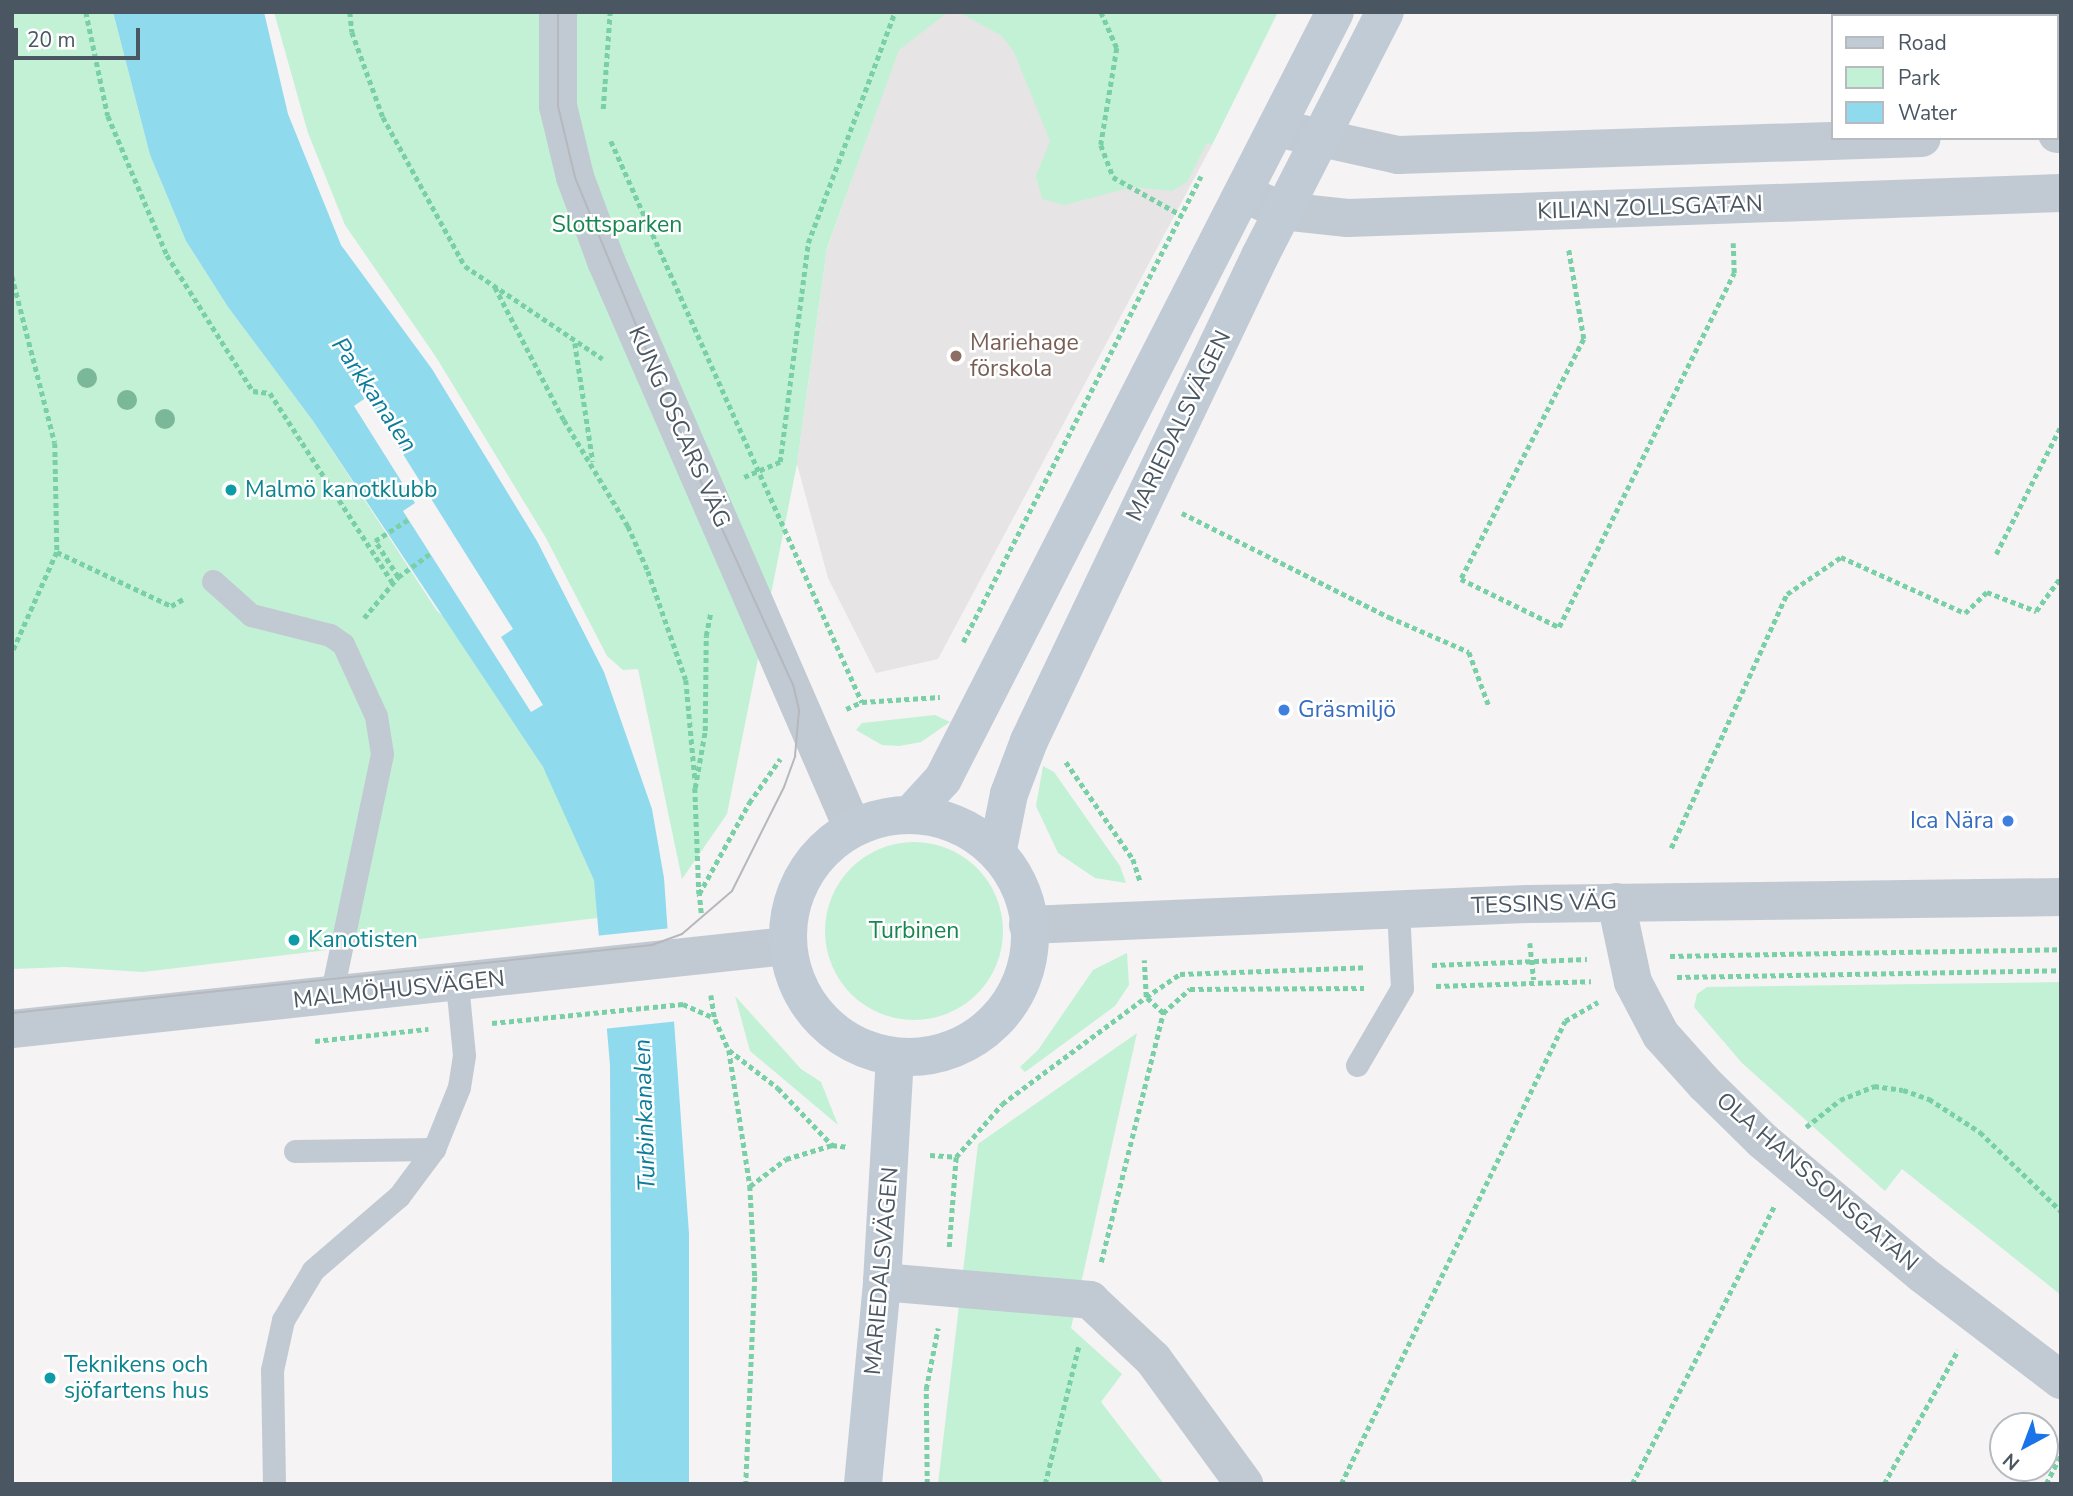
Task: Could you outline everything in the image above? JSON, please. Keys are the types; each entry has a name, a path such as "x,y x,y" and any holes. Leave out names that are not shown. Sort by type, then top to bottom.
{"main road":[{"name":"MARIEDALSVÄGEN","path":"910,816 943,779 1335,12"},
{"name":"MARIEDALSVÄGEN","path":"998,849 1009,794 1029,741 1282,211 1385,12"},
{"path":"910,816 936,817 971,828 998,849 1025,901 1028,963 1017,993 1000,1020 955,1048 895,1058 860,1047 836,1033 809,1008 793,975 786,946 785,921 803,879 827,849 874,817 910,816"},
{"name":"MARIEDALSVÄGEN","path":"863,1484 882,1282 895,1058"}],"street":[{"name":"KUNG OSCARS VÄG","path":"558,12 558,106 575,177 704,489 853,829"},
{"path":"1276,128 1398,155 1860,140"},
{"name":"KILIAN ZOLLSGATAN","path":"1243,193 1282,211 1348,218 2061,193"},
{"name":"TESSINS VÄG","path":"1028,925 1616,902 2061,897"},
{"name":"OLA HANSSONSGATAN","path":"1616,902 1633,982 1661,1035 1705,1084 1797,1149 1976,1317 2061,1380"},
{"name":"MALMÖHUSVÄGEN","path":"12,1029 331,997 579,970 691,954 786,946"},
{"path":"882,1282 1090,1300 1153,1359 1244,1484"}],"lane":[{"path":"213,581 251,615 330,635 343,644 376,716 382,754 331,997"},
{"path":"1357,1065 1402,988 1398,909"},
{"path":"274,1484 272,1370 283,1320 294,1296 334,1249 417,1178 434,1149 459,1087 464,1055 457,983"},
{"path":"295,1151 434,1149"}],"path":[{"path":"86,12 108,116 167,255 253,391 270,393 393,583"},
{"path":"350,12 352,32 383,117 465,266 575,343 610,363 651,363"},
{"path":"603,120 610,12"},
{"path":"704,489 756,473 780,462 808,243 895,12"},
{"path":"1101,12 1117,47 1101,145 1113,177 1181,215"},
{"path":"608,131 756,473 862,702"},
{"path":"961,647 1206,167"},
{"path":"1562,211 1584,339 1461,579 1559,627 1734,273 1731,205"},
{"path":"12,276 55,443 57,552 12,653"},
{"path":"495,287 564,420 628,526 677,650 693,726 699,894 691,954 729,1050 750,1186 755,1277 746,1484"},
{"path":"575,343 593,467"},
{"path":"1996,555 2061,426"},
{"path":"1180,512 1389,617 1469,652 1489,706"},
{"path":"398,577 376,541 409,519"},
{"path":"57,552 171,607 213,581"},
{"path":"343,644 398,577 430,554"},
{"path":"1671,848 1787,594 1841,557 1965,613 1987,593 2036,611 2061,577"},
{"path":"695,788 705,731 706,636 711,613"},
{"path":"936,695 942,683"},
{"path":"699,894 749,803 799,731 862,702 936,695 976,715"},
{"path":"1029,741 1064,759 1140,872 1146,997 1163,1013"},
{"path":"1045,1484 1090,1300 1114,1220 1163,1013 1190,989 1402,988 1534,980 1633,982 1692,975 2061,970"},
{"path":"1341,1484 1564,1021 1633,982"},
{"path":"750,1186 786,1159 832,1145 956,1157 1002,1104 1146,997"},
{"path":"584,1013 683,1004 715,1019"},
{"path":"729,1050 778,1088 832,1145"},
{"path":"1632,1484 1797,1149 1840,1100 1874,1086 1903,1090 1929,1100 1980,1132 2061,1211"},
{"path":"1884,1484 1976,1317"},
{"path":"2046,1484 2061,1455"}],"shaded area":[{"name":"Mariehage förskola","path":"912,12 958,12 1212,145 938,659 876,673 828,578 797,464 827,249"}],"green space":[{"path":"12,12 113,12 150,155 186,241 228,307 313,421 437,611 461,631 598,859 597,918 143,972 65,967 12,969"},
{"name":"Slottsparken","path":"274,12 948,12 899,50 827,248 797,464 727,814 682,879 638,669 623,670 607,656 546,538 436,357 345,225 308,133"},
{"path":"958,12 1278,12 1212,145 1207,143 1187,182 1172,191 1132,187 1065,205 1042,199 1036,176 1050,141 1014,52 1002,36"},
{"path":"935,715 950,722 921,742 899,746 882,745 856,730 862,723"},
{"path":"1043,766 1054,772 1120,866 1126,883 1095,878 1058,853 1036,806"},
{"name":"Turbinen","path":"914,842 948,848 977,868 997,897 1003,931 997,965 977,994 948,1014 914,1020 880,1014 851,994 831,965 825,931 831,897 851,868 880,848"},
{"path":"1127,953 1129,985 1115,1006 1025,1072 1020,1067 1038,1050 1093,970"},
{"path":"2061,982 2061,1295 1902,1169 1885,1191 1742,1063 1694,1007 1697,994 1707,987"},
{"path":"735,996 801,1069 821,1082 838,1125 750,1051"},
{"path":"1137,1033 1071,1328 1122,1374 1101,1402 1164,1484 938,1484 978,1144"}],"water":[{"path":"113,12 264,12 288,114 341,245 432,369 537,541 604,672 652,809 664,878 689,1234 689,1484 612,1484 610,1065 594,880 543,767 313,421 228,307 186,241 150,155"}],"pier":[{"path":"367,397 513,629 501,637 543,705 531,712 403,511 415,503 354,406"},
{"path":"672,928 679,1021 603,1029 595,936"}],"tram line":[{"path":"12,1013 652,945 682,934 732,891 784,787 795,756 799,710 793,685 704,489 575,177 558,106 558,12"}],"place":[{"name":"Mariehage förskola","path":"956,356"},
{"name":"Malmö kanotklubb","path":"231,490"},
{"name":"Gräsmiljö","path":"1284,710"},
{"name":"Ica Nära","path":"2008,821"},
{"name":"Kanotisten","path":"294,940"},
{"name":"Teknikens och sjöfartens hus","path":"50,1378"}],"water label":[{"name":"Parkkanalen","path":"374,395"},
{"name":"Turbinkanalen","path":"645,1115"}]}
